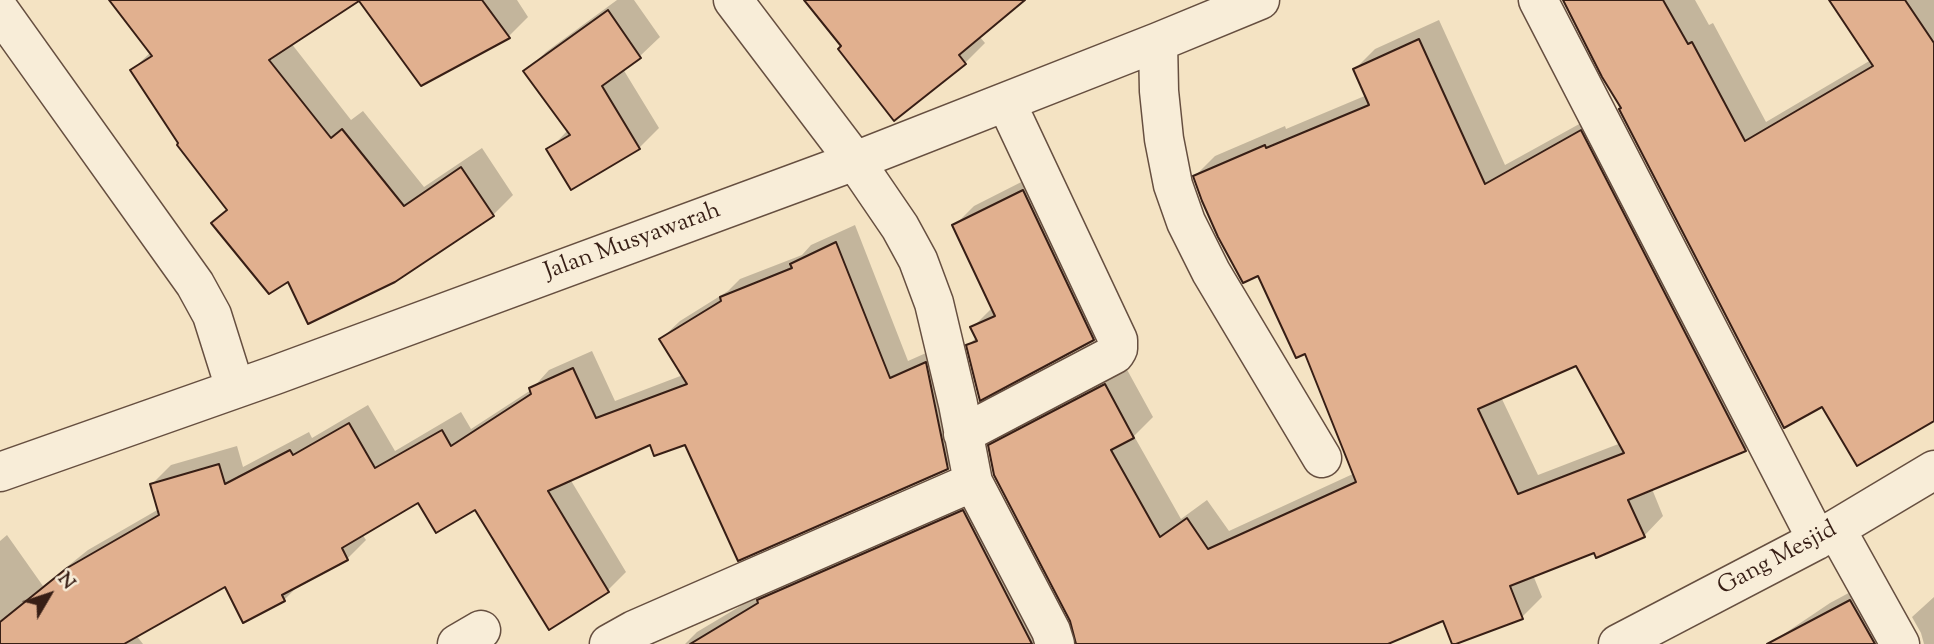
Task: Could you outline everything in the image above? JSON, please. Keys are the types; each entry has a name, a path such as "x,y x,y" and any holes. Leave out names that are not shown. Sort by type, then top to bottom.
{"street":[{"path":"733,0 855,161 900,227 918,260 934,303 972,482 1051,631 1055,644"},
{"name":"Jalan Musyawarah","path":"0,472 288,370 855,161 1260,0"},
{"path":"1538,0 1826,534 1900,644"},
{"path":"0,11 195,284 212,315 235,388"},
{"path":"1158,42 1164,139 1173,185 1186,222 1211,272 1322,458"},
{"path":"963,435 1115,354 1118,349 1118,340 1006,102"},
{"name":"Gang Mesjid","path":"1619,644 1826,534 1934,470"},
{"path":"609,644 634,630 972,482"}],"building":[{"path":"109,0 482,0 510,38 421,86 359,1 269,60 331,138 342,129 404,206 461,167 494,216 395,282 308,324 288,282 269,294 211,223 227,210 177,145 130,70 152,56"},
{"path":"804,0 1025,0 959,55 966,64 894,121 838,49 841,46"},
{"path":"1563,0 1663,0 1688,44 1692,42 1745,141 1873,66 1829,0 1905,0 1934,43 1934,421 1857,466 1822,407 1784,428"},
{"path":"608,10 641,58 602,86 640,149 571,190 546,149 570,135 523,71"},
{"path":"1419,39 1485,184 1581,130 1746,451 1628,500 1645,537 1596,558 1594,553 1510,586 1523,619 1456,644 1452,644 1443,621 1388,644 1076,644 1070,621 994,475 988,445 1105,384 1134,438 1111,450 1160,537 1187,518 1208,549 1356,482 1305,354 1296,358 1258,276 1243,283 1218,237 1193,176 1369,105 1353,69","holes":["1576,366 1624,453 1518,494 1478,409"]},
{"path":"1023,190 1094,340 980,401 966,345 977,341 970,327 995,316 952,225"},
{"path":"836,242 890,378 926,362 948,469 738,561 685,445 654,456 650,445 548,491 609,592 549,630 475,510 436,533 418,503 342,548 348,560 282,595 285,601 243,623 225,587 124,644 0,644 0,622 67,568 159,515 150,484 219,464 225,484 290,450 293,455 349,423 375,468 442,430 451,446 531,394 529,388 573,368 596,418 687,384 659,339 721,301 720,297 792,268 790,264"},
{"path":"963,510 1032,644 690,644 758,603 757,600"},
{"path":"1850,600 1875,644 1767,644"}]}
